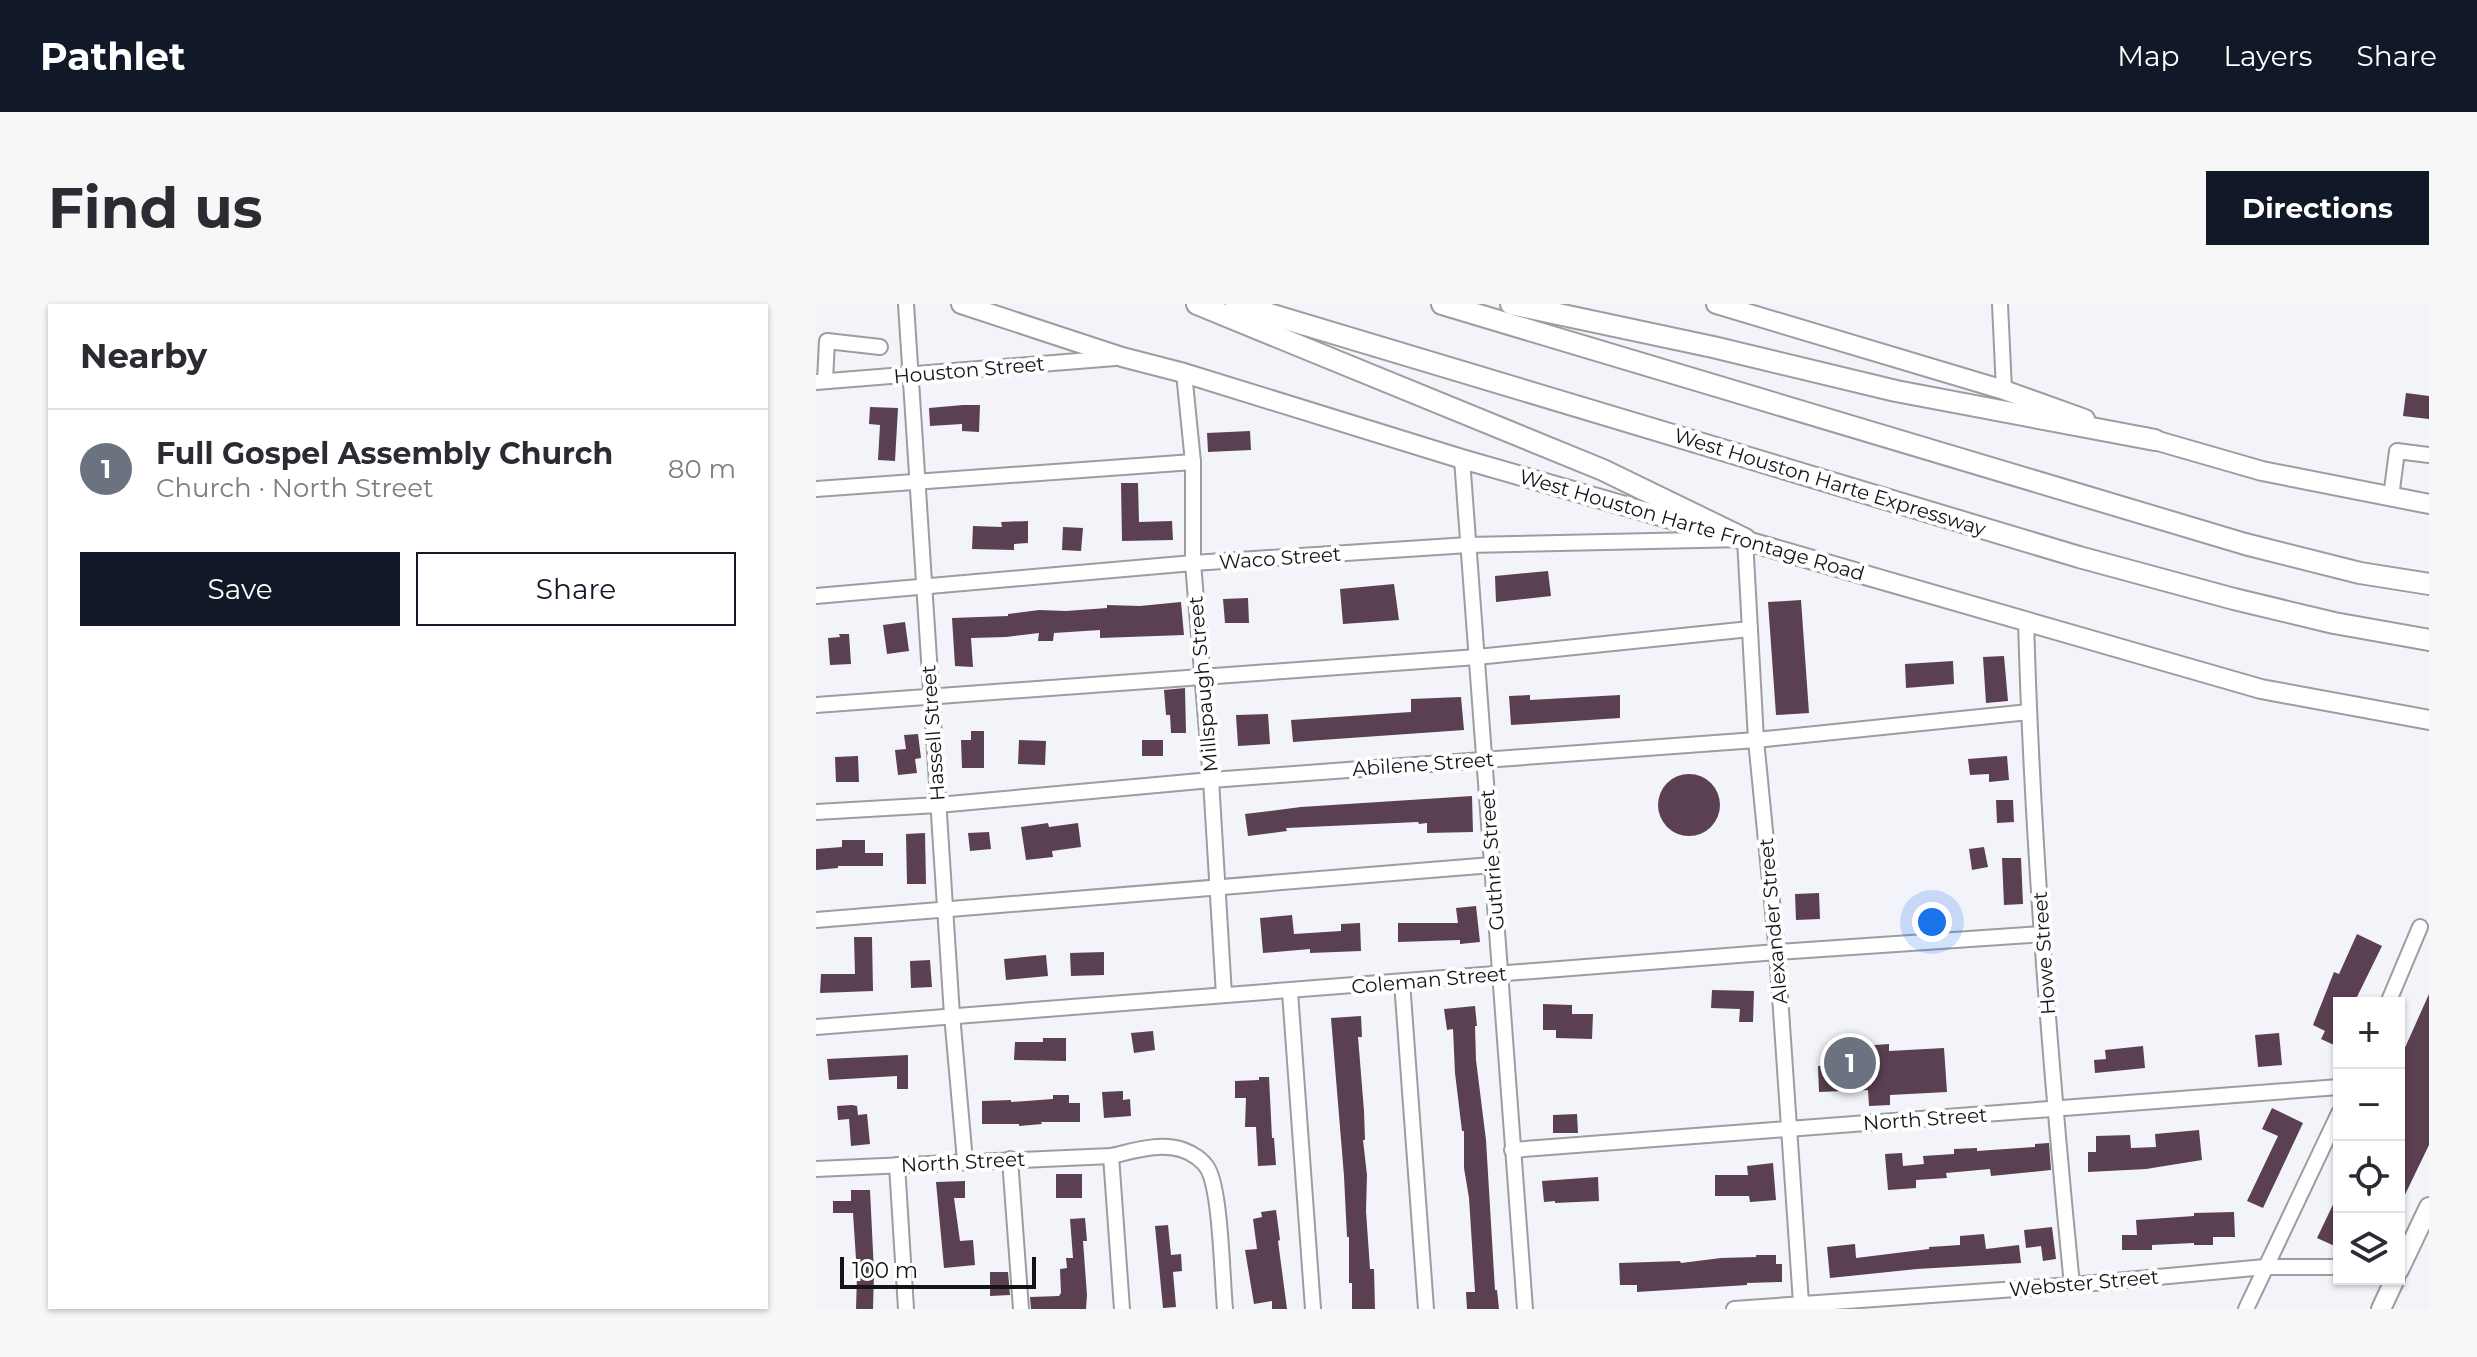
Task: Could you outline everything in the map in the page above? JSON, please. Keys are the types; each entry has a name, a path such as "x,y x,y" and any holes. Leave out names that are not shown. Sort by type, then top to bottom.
{"highway":[{"path":"1197,304 1603,470 1745,539"},
{"name":"West Houston Harte Expressway","path":"1236,304 2079,557 2305,616 2429,640"},
{"path":"1442,304 2245,544 2360,573 2429,584"},
{"path":"1511,304 1713,347 1896,391 2155,440"}],"main road":[{"name":"West Houston Harte Frontage Road","path":"961,304 1122,357 1184,373 1462,459 2261,689 2429,720"},
{"path":"1718,304 2004,390 2067,414 2262,471 2429,504"},
{"path":"2405,1256 2429,1207"},
{"path":"2381,1309 2391,1285"}],"street":[{"name":"Hassell Street","path":"906,304 952,1015 965,1161"},
{"path":"1718,304 1734,304"},
{"path":"2000,304 2004,390"},
{"path":"820,382 822,341 880,347"},
{"name":"Houston Street","path":"820,382 1122,357"},
{"name":"Millspaugh Street","path":"1184,373 1193,462 1193,563 1211,780 1224,995"},
{"path":"2391,497 2397,451 2429,455"},
{"name":"Guthrie Street","path":"1462,459 1525,1309"},
{"path":"816,489 1193,462"},
{"name":"Waco Street","path":"816,596 1193,563 1468,545 1745,539"},
{"name":"Alexander Street","path":"1745,539 1756,740 1777,952 1801,1303"},
{"name":"Howe Street","path":"2026,620 2029,712 2055,1111 2072,1285"},
{"path":"816,705 1477,657 1750,629"},
{"name":"Abilene Street","path":"816,812 1756,740 2029,712"},
{"path":"816,920 1492,865"},
{"path":"2391,997 2420,927"},
{"name":"Coleman Street","path":"816,1027 2043,934"},
{"path":"1402,982 1426,1309"},
{"path":"1290,992 1313,1309"},
{"name":"North Street","path":"1512,1150 2333,1088"},
{"path":"2246,1309 2333,1125"},
{"name":"North Street","path":"816,1169 1111,1156 1158,1147 1181,1149 1207,1167 1214,1190 1225,1309"},
{"path":"1111,1156 1122,1309"},
{"path":"1010,1159 1021,1309"},
{"path":"897,1165 906,1309"},
{"name":"Webster Street","path":"1734,1309 2072,1285 2265,1267 2333,1267"}],"building":[{"path":"2406,393 2429,396 2429,419 2403,416"},
{"path":"980,405 979,432 962,431 962,424 930,426 929,408"},
{"path":"870,407 898,408 895,461 878,460 880,425 869,424"},
{"path":"1250,431 1251,450 1208,452 1207,433"},
{"path":"1121,483 1138,483 1139,522 1172,521 1173,540 1122,541"},
{"path":"1028,521 1028,543 1014,544 1014,550 972,549 973,526 1002,527 1001,522"},
{"path":"1063,527 1083,528 1081,551 1062,550"},
{"path":"1548,571 1551,596 1496,602 1495,576"},
{"path":"1394,584 1399,620 1343,624 1340,589"},
{"path":"1248,598 1249,623 1225,623 1223,599"},
{"path":"1801,600 1809,713 1776,715 1768,602"},
{"path":"1181,602 1184,635 1100,638 1100,630 1054,633 1053,641 1038,641 1039,633 971,638 973,667 955,666 952,618"},
{"path":"905,622 909,651 887,654 883,625"},
{"path":"839,634 849,634 851,664 830,665 828,638 840,637"},
{"path":"2004,656 2008,701 1986,703 1983,657"},
{"path":"1953,661 1954,684 1906,688 1905,664"},
{"path":"1185,688 1186,733 1171,733 1164,690"},
{"path":"1530,695 1530,700 1620,695 1620,718 1511,725 1509,696"},
{"path":"1461,697 1464,730 1293,742 1291,720 1411,712 1411,699"},
{"path":"1268,714 1270,744 1238,746 1236,715"},
{"path":"971,731 984,731 984,768 962,768 961,740 971,740"},
{"path":"918,734 921,758 915,759 917,773 898,775 895,750 906,749 904,735"},
{"path":"1019,740 1046,741 1045,765 1018,764"},
{"path":"1142,740 1163,740 1163,756 1142,756"},
{"path":"858,756 859,782 836,782 835,757"},
{"path":"2007,756 2009,780 1989,782 1989,774 1970,775 1968,759"},
{"path":"1689,774 1711,783 1720,805 1711,827 1689,836 1667,827 1658,805 1667,783"},
{"path":"1472,796 1473,832 1427,833 1427,823 1418,822 1286,828 1287,831 1248,836 1245,814 1301,807"},
{"path":"1996,800 2013,800 2014,822 1997,823"},
{"path":"1048,823 1049,827 1078,823 1081,847 1052,851 1053,857 1026,860 1021,827"},
{"path":"989,832 991,849 970,851 968,833"},
{"path":"925,833 926,884 907,884 906,834"},
{"path":"842,840 865,840 865,853 883,853 883,866 838,866 816,870 816,849 842,847"},
{"path":"1984,847 1988,867 1972,870 1969,849"},
{"path":"2002,858 2021,858 2023,904 2004,905"},
{"path":"1819,893 1820,919 1796,920 1795,894"},
{"path":"1476,906 1480,942 1398,942 1398,923 1458,923 1456,908"},
{"path":"1292,915 1294,934 1341,931 1341,924 1360,923 1361,951 1310,953 1310,949 1263,953 1260,918"},
{"path":"2357,934 2382,946 2357,997 2333,997 2333,1045 2321,1039 2325,1031 2313,1025 2334,972 2339,974"},
{"path":"854,937 872,937 873,991 820,993 821,974 855,974"},
{"path":"1104,952 1104,975 1071,976 1070,953"},
{"path":"1046,955 1048,976 1006,980 1004,959"},
{"path":"930,960 932,987 911,988 910,961"},
{"path":"1712,990 1754,991 1753,1022 1739,1022 1740,1009 1711,1008"},
{"path":"2429,994 2429,1145 2405,1195 2405,1069 2405,1048"},
{"path":"1543,1004 1572,1005 1572,1014 1593,1014 1592,1039 1556,1038 1556,1030 1543,1030"},
{"path":"1475,1006 1476,1060 1486,1140 1495,1290 1499,1309 1467,1309 1466,1292 1475,1292 1464,1168 1464,1131 1455,1073 1453,1029 1447,1030 1444,1009"},
{"path":"1361,1016 1362,1037 1358,1037 1367,1175 1366,1211 1370,1269 1374,1269 1375,1309 1352,1309 1331,1018"},
{"path":"1153,1031 1155,1050 1134,1053 1131,1033"},
{"path":"2279,1033 2282,1065 2258,1067 2255,1035"},
{"path":"1043,1038 1066,1038 1066,1061 1014,1060 1015,1042 1043,1042"},
{"path":"1889,1044 1889,1051 1944,1048 1947,1092 1890,1095 1890,1105 1869,1106 1868,1090 1819,1092 1818,1066 1862,1064 1861,1046"},
{"path":"2143,1046 2145,1068 2095,1073 2094,1060 2106,1059 2105,1050"},
{"path":"908,1055 908,1089 897,1089 897,1076 829,1080 827,1059"},
{"path":"1259,1077 1269,1077 1276,1165 1258,1166 1256,1127 1245,1127 1246,1098 1235,1098 1235,1081 1259,1080"},
{"path":"1123,1091 1123,1100 1130,1099 1131,1116 1104,1118 1102,1092"},
{"path":"1053,1095 1069,1095 1069,1103 1080,1103 1080,1122 1041,1122 1019,1126 982,1124 982,1101 1053,1099"},
{"path":"837,1106 857,1106 858,1115 867,1114 870,1144 851,1146 849,1119 838,1120"},
{"path":"2272,1108 2303,1123 2263,1208 2247,1201 2278,1136 2262,1129"},
{"path":"1577,1114 1578,1133 1553,1133 1553,1115"},
{"path":"2199,1130 2202,1160 2146,1169 2088,1172 2088,1152 2096,1152 2096,1136 2130,1135 2131,1148 2156,1147 2155,1134"},
{"path":"2049,1143 2051,1170 1991,1176 1990,1169 1946,1173 1947,1178 1916,1180 1916,1188 1888,1190 1885,1154 1902,1153 1903,1166 1924,1164 1923,1156 1954,1154 1954,1149 1977,1148 1977,1151 2035,1147 2035,1144"},
{"path":"1773,1163 1776,1200 1750,1202 1749,1196 1715,1196 1715,1175 1748,1175 1747,1166"},
{"path":"1056,1174 1082,1174 1082,1198 1056,1198"},
{"path":"1598,1177 1599,1201 1544,1202 1542,1181"},
{"path":"965,1181 965,1198 954,1198 960,1241 973,1240 975,1265 944,1268 936,1182"},
{"path":"851,1190 870,1190 873,1309 856,1309 853,1213 833,1213 833,1201 851,1201"},
{"path":"2333,1205 2333,1245 2317,1238"},
{"path":"1276,1210 1287,1309 1272,1309 1272,1301 1254,1304 1245,1250 1257,1249 1253,1219 1262,1217 1261,1212"},
{"path":"2234,1212 2235,1237 2213,1237 2213,1245 2152,1245 2152,1250 2122,1250 2122,1235 2137,1235 2136,1220"},
{"path":"1085,1218 1086,1309 1031,1309 1030,1297 1059,1296 1061,1293 1060,1269 1067,1268 1066,1258 1073,1258 1070,1219"},
{"path":"1168,1225 1171,1255 1181,1254 1182,1271 1173,1272 1176,1307 1163,1308 1155,1226"},
{"path":"2052,1227 2056,1259 2043,1261 2041,1246 2026,1248 2024,1230"},
{"path":"1984,1234 1986,1249 2019,1245 2021,1263 1830,1278 1827,1247 1855,1244 1856,1258 1960,1245 1960,1236"},
{"path":"1776,1255 1776,1264 1782,1264 1782,1282 1637,1292 1637,1285 1620,1285 1619,1263 1681,1263"},
{"path":"990,1272 1008,1272 1010,1295 990,1296"}],"place":[{"name":"Full Gospel Assembly Church","path":"1850,1063"}]}
